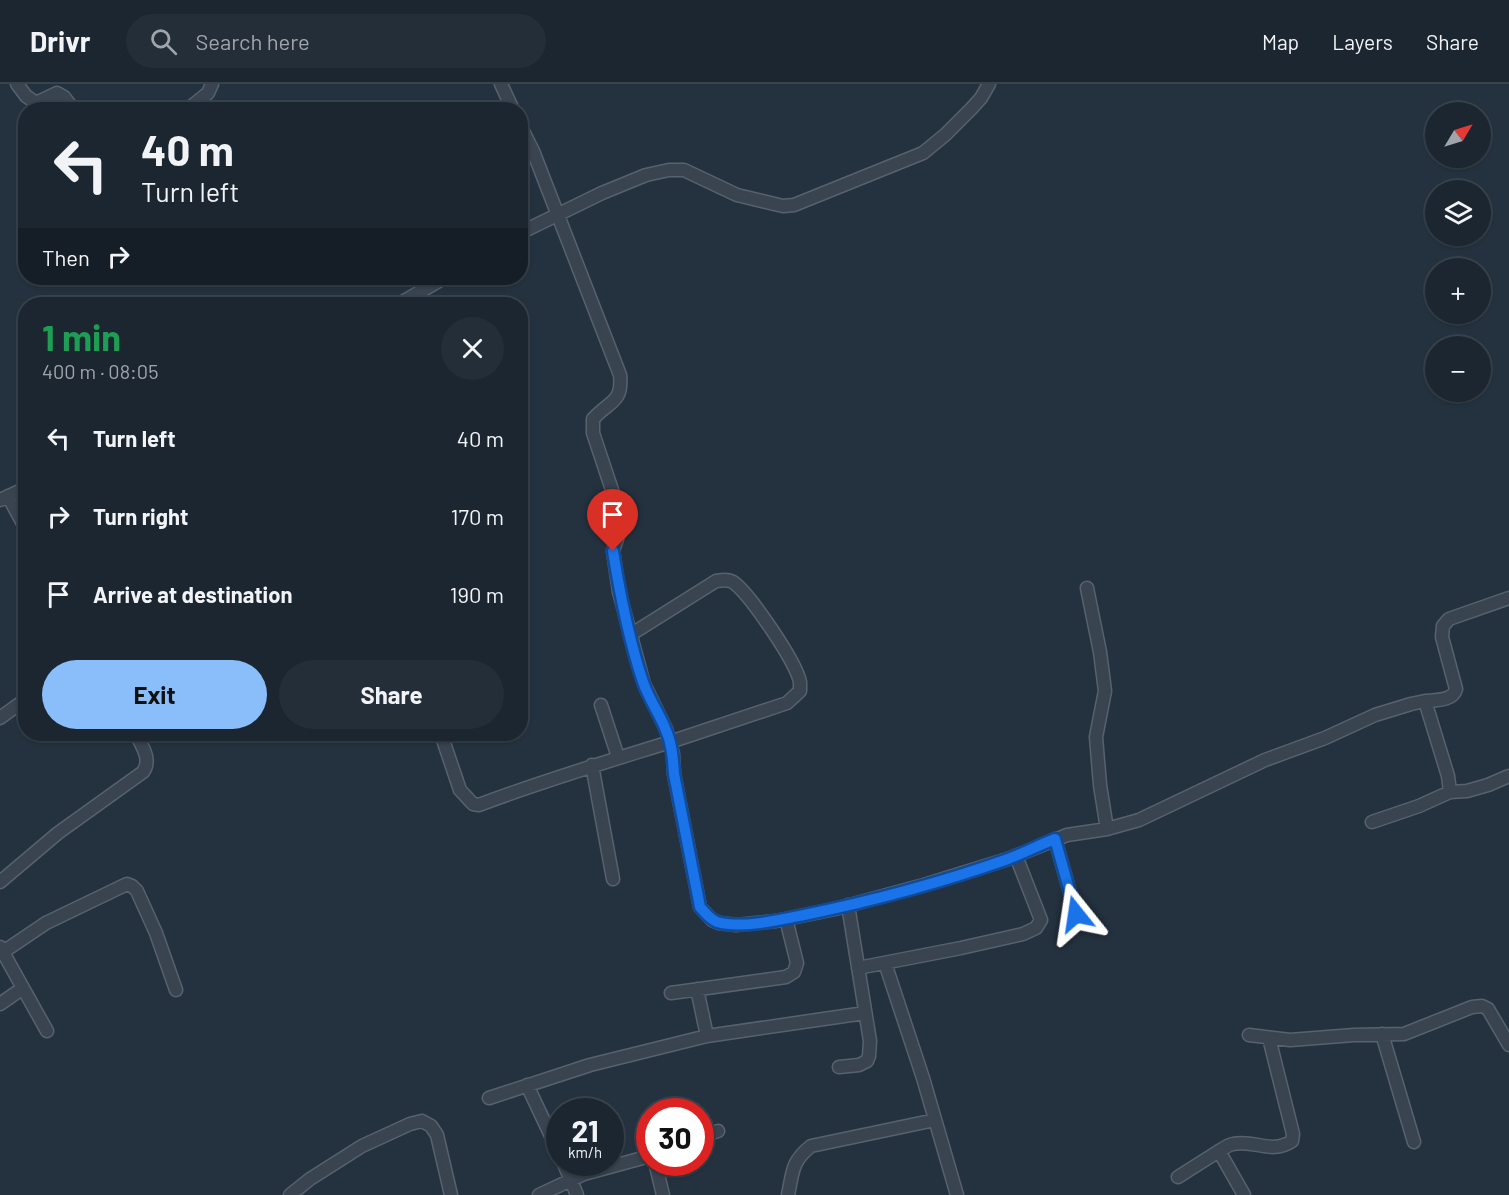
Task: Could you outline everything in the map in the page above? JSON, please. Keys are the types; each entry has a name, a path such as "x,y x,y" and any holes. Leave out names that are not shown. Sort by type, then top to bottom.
{"street":[{"path":"17,84 34,102"},
{"path":"197,102 208,93 212,84"},
{"path":"501,84 509,102"},
{"path":"528,228 646,175 669,170 684,170 737,195 783,206 794,205 923,153 971,109 989,84"},
{"path":"38,102 57,93 68,102"},
{"path":"528,141 620,375 621,391 614,402 593,419 593,433 620,514 621,527 613,551 619,592 644,684 670,742 700,907 712,920 736,925 786,919 924,885 1016,856 1068,835 1107,829 1139,820 1265,760 1325,738 1374,715 1411,704 1449,698 1454,695 1456,689 1442,637 1443,626 1449,619 1509,598"},
{"path":"411,297 432,285"},
{"path":"18,492 4,498 18,518"},
{"path":"443,741 460,790 473,804 479,805 592,765 670,742 788,702 800,691 800,683 783,646 755,607 732,581 716,581 630,635"},
{"path":"1087,588 1105,691 1096,737 1107,829"},
{"path":"1425,701 1448,776 1450,792"},
{"path":"0,718 18,705"},
{"path":"601,705 618,757"},
{"path":"0,882 58,833 143,772 148,760 139,741"},
{"path":"592,765 613,879"},
{"path":"1372,822 1419,806 1450,792 1467,791 1509,776"},
{"path":"1055,839 1076,914"},
{"path":"858,968 962,948 1023,934 1036,928 1041,920 1016,856"},
{"path":"47,1031 2,950 46,923 127,884 137,891 156,933 176,990"},
{"path":"839,1067 859,1065 868,1059 870,1041 848,905"},
{"path":"671,993 786,977 794,972 797,963 786,919"},
{"path":"885,963 923,1078 957,1195"},
{"path":"0,1004 23,988"},
{"path":"697,989 707,1036"},
{"path":"1249,1035 1290,1040 1404,1034 1472,1007 1482,1006 1488,1009 1509,1045"},
{"path":"489,1098 590,1065 707,1036 865,1013"},
{"path":"1382,1034 1414,1142"},
{"path":"1178,1177 1234,1143 1277,1147 1292,1141 1293,1134 1269,1038"},
{"path":"527,1085 546,1125"},
{"path":"788,1195 792,1169 800,1155 811,1146 935,1120"},
{"path":"290,1195 310,1179 362,1146 410,1124 422,1121 431,1126 437,1135 451,1195"},
{"path":"714,1132 718,1131"},
{"path":"1220,1151 1244,1195"},
{"path":"539,1195 584,1174 636,1160"},
{"path":"569,1176 577,1195"},
{"path":"658,1176 663,1195"}],"route":[{"path":"613,551 619,592 644,684 666,729 673,754 674,774 700,907 712,920 736,925 776,921 835,909 987,866 1055,839 1076,914"}]}
